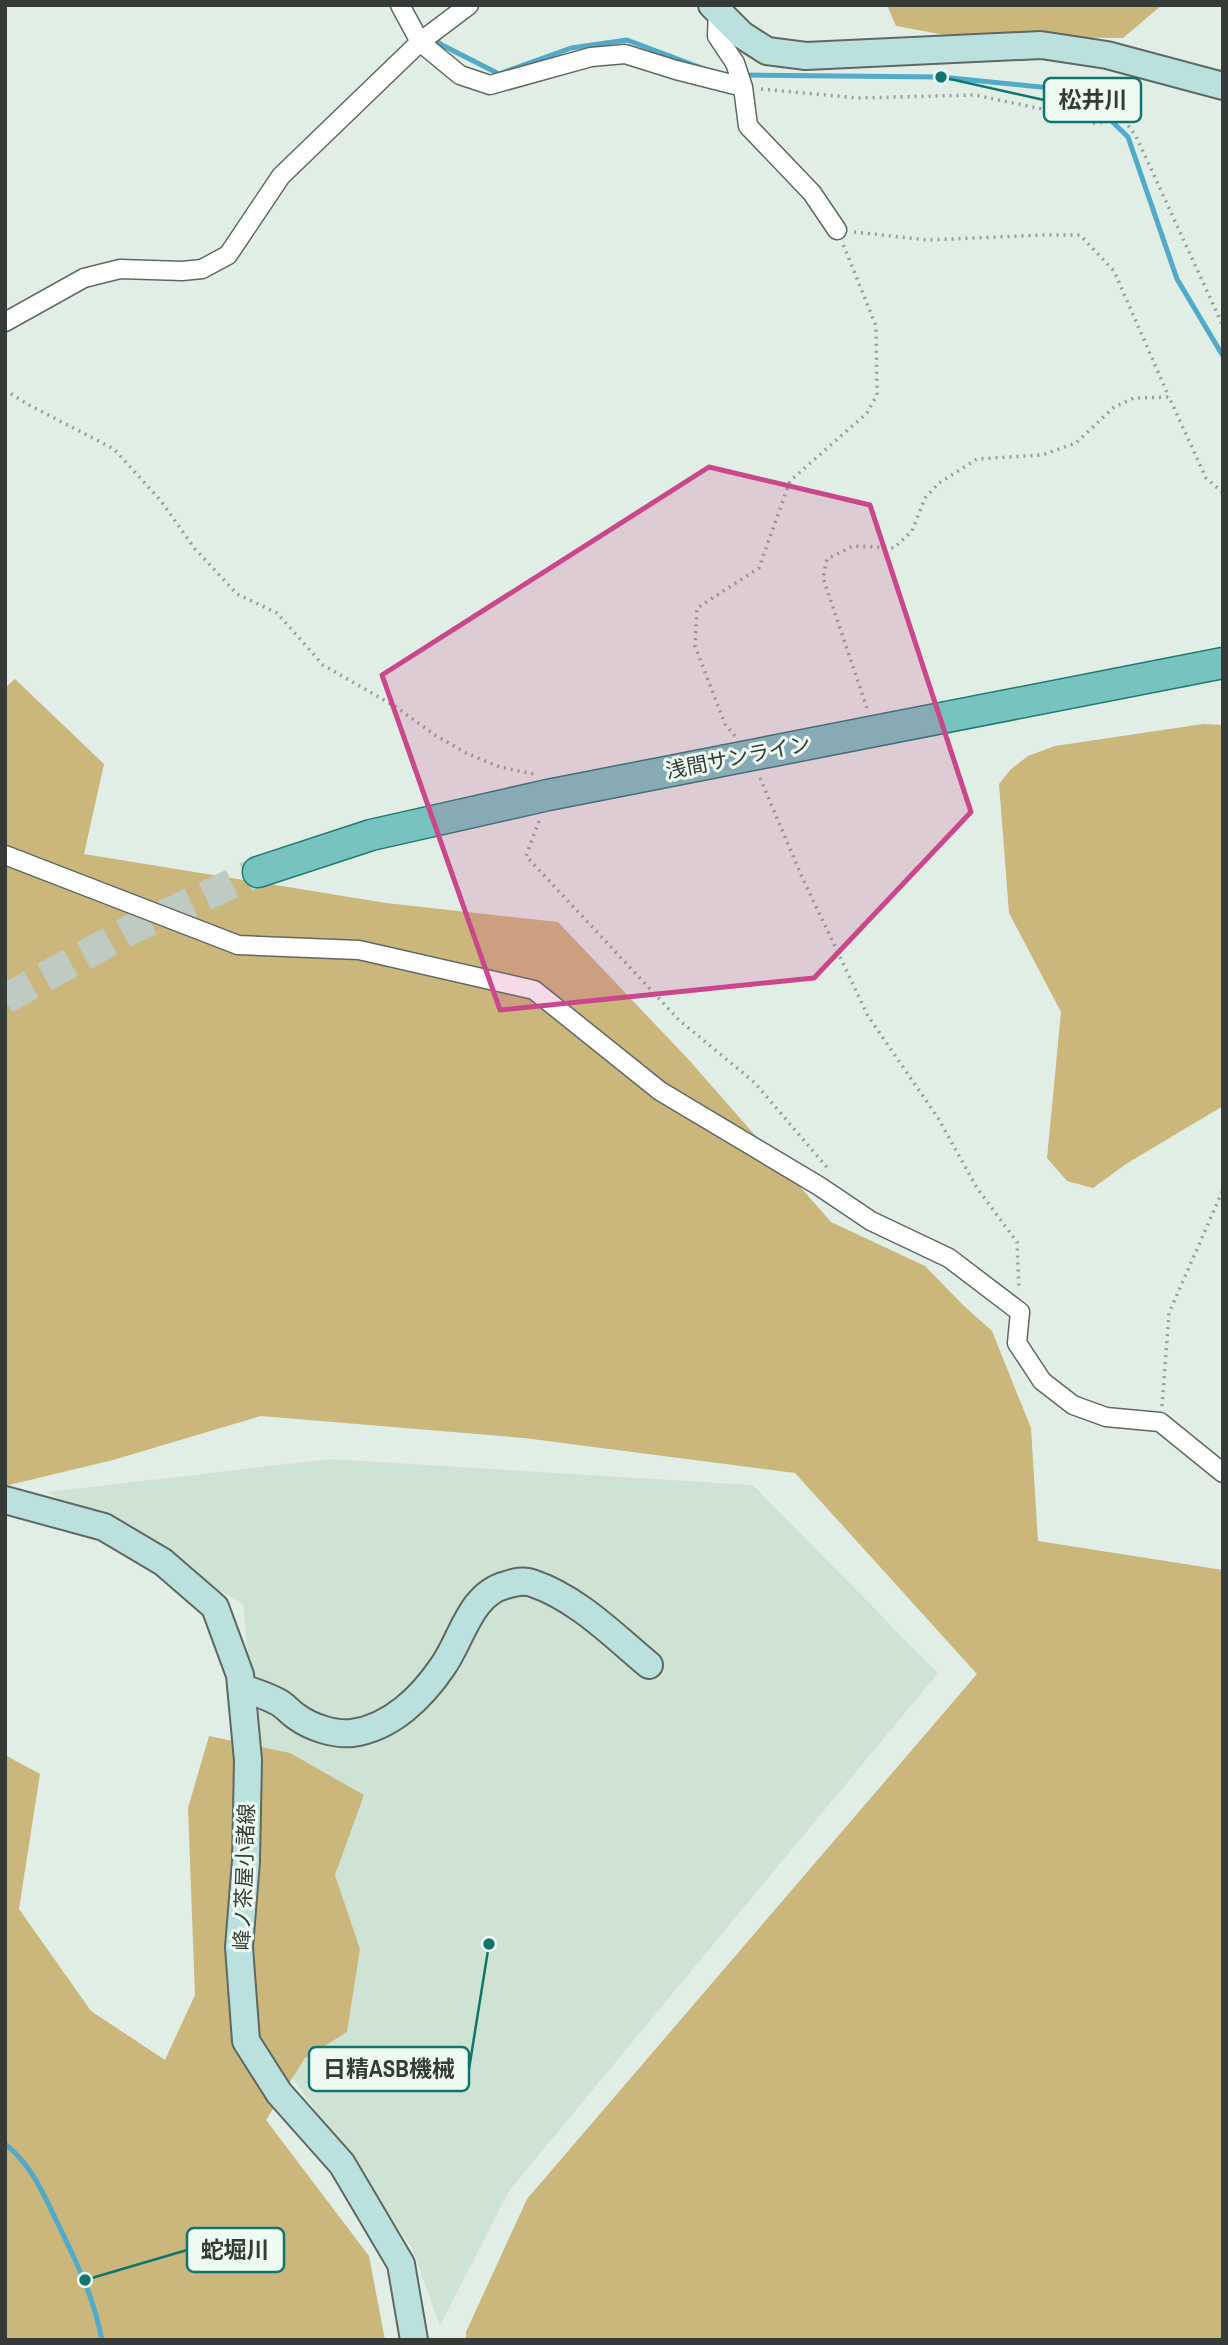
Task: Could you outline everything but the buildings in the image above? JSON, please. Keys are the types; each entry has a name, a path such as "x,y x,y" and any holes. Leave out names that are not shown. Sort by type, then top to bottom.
{"main road":[{"name":"浅間サンライン","path":"258,872 371,835 548,795 1223,663"}],"street":[{"path":"400,5 419,42 460,75 490,85 592,57 625,54 743,87"},
{"path":"5,322 84,278 120,269 202,269 228,255 281,176 419,42 469,5"},
{"path":"715,8 742,35 767,51 806,56 1041,45 1107,55 1223,86"},
{"path":"715,8 718,36 735,63 743,87 748,127 812,193 837,230"},
{"path":"5,855 238,945 359,950 534,990 660,1091 819,1186 872,1221 950,1258 1020,1312 1017,1343 1042,1381 1073,1405 1106,1417 1160,1422 1223,1473"},
{"name":"峰ノ茶屋小諸線","path":"5,1500 104,1527 163,1562 215,1607 240,1675 248,1760 246,1861 239,1947 246,2041 279,2093 342,2164 401,2264 414,2340"},
{"path":"241,1687 278,1701 297,1718 328,1731 351,1733 387,1722 408,1707 443,1666 469,1616 491,1590 520,1581 554,1592 579,1607 649,1664"}],"path":[{"path":"743,87 858,98 975,95 1097,124 1120,115 1136,136 1223,326"},
{"path":"1020,1312 1017,1242 977,1188 938,1118 868,1016 802,877 750,754 725,724 695,646 697,608 759,568 790,481 867,414 877,395 876,326 837,230 928,240 1080,235 1114,271 1206,478 1223,493"},
{"path":"5,390 114,449 160,501 195,549 237,594 277,613 323,664 467,753 500,767 533,773 548,795 526,856 679,1020 755,1083 836,1179"},
{"path":"873,730 843,632 823,578 827,559 853,546 894,548 912,531 925,498 939,483 977,459 1042,455 1076,443 1114,407 1135,398 1170,397"},
{"path":"1160,1422 1169,1313 1222,1192"}],"highlighted area":[{"path":"709,467 870,505 971,812 814,978 500,1010 382,675"}],"shaded area":[{"path":"887,5 1162,5 1123,38 950,36 896,26"},
{"path":"15,679 104,764 84,854 386,903 558,922 689,1060 831,1222 925,1266 992,1331 1031,1428 1038,1541 1223,1570 1223,2340 466,2340 466,2332 527,2199 977,1674 795,1473 524,1438 261,1416 113,1460 5,1486 5,688"},
{"path":"1203,724 1223,725 1223,1106 1126,1164 1093,1188 1067,1181 1047,1158 1061,1012 1009,913 999,784 1011,769 1028,756 1055,746"},
{"path":"330,1459 753,1485 938,1673 509,2191 440,2326 412,2248 261,2033 267,1855 243,1604 47,1492"},
{"path":"209,1736 290,1753 364,1795 335,1875 360,1949 347,2032 305,2058 266,2120 369,2256 385,2340 5,2340 5,1755 40,1774 19,1909 91,2011 165,2060 195,1995 188,1808"}],"waterway":[{"path":"433,38 499,74 571,48 627,40 707,70"},
{"path":"744,75 941,77 1060,89 1095,105 1128,137 1177,279 1223,356"},
{"path":"5,2144 23,2161 48,2202 84,2281 102,2340"}],"tunnel":[{"path":"5,999 130,930 258,872"}],"place":[{"name":"松井川","path":"941,77"},
{"name":"日精ASB機械","path":"489,1944"},
{"name":"蛇堀川","path":"85,2280"}]}
